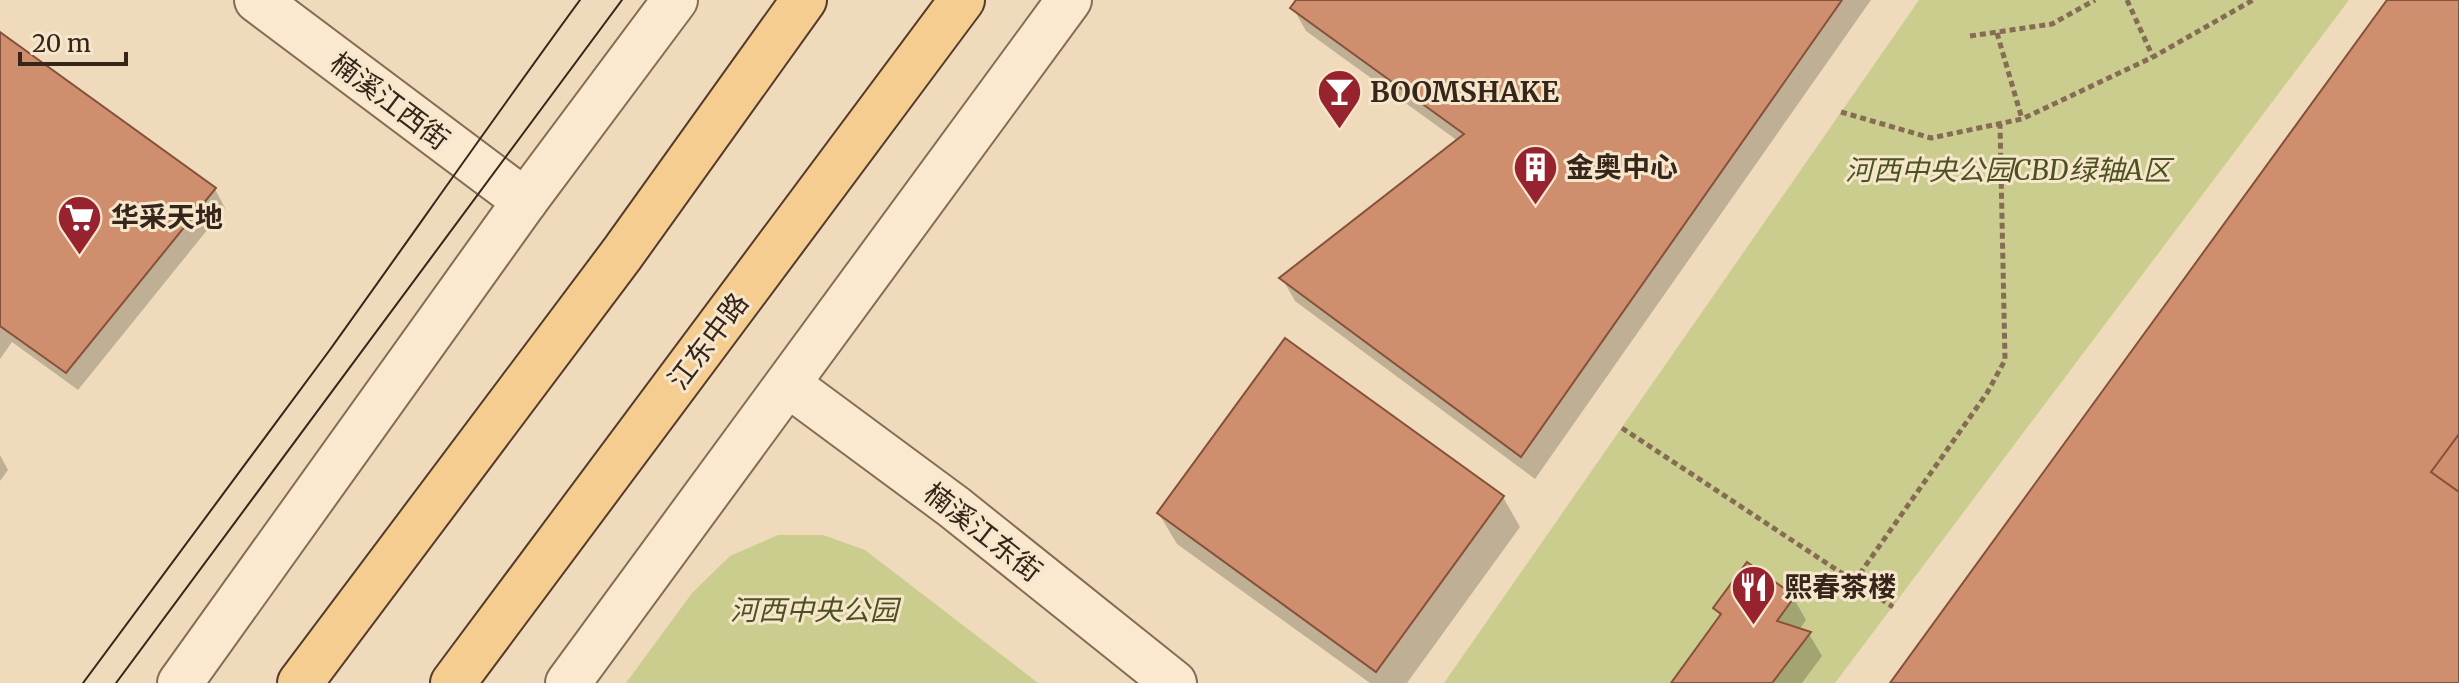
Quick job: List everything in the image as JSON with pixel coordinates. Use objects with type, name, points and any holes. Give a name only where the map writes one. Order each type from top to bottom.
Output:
[{"type":"main road","points":[[300,683],[622,254],[804,0]]},
{"type":"main road","name":"江东中路","points":[[453,683],[962,0]]},
{"type":"street","name":"楠溪江西街","points":[[257,0],[525,201]]},
{"type":"street","points":[[180,683],[525,201],[675,0]]},
{"type":"street","points":[[568,683],[1069,0]]},
{"type":"street","name":"楠溪江东街","points":[[789,385],[954,507],[1174,683]]},
{"type":"path","points":[[1970,36],[2052,24],[2095,0]]},
{"type":"path","points":[[2127,0],[2153,57]]},
{"type":"path","points":[[1841,112],[1931,138],[2022,119],[2153,57],[2253,0]]},
{"type":"path","points":[[1997,33],[2022,119]]},
{"type":"path","points":[[1854,582],[1987,393],[2005,360],[2000,124]]},
{"type":"path","points":[[1622,428],[1893,607]]},
{"type":"green space","name":"河西中央公园CBD绿轴A区","points":[[1919,0],[2349,0],[1835,683],[1444,683]]},
{"type":"green space","name":"河西中央公园","points":[[778,535],[823,535],[865,550],[1038,683],[626,683],[692,593],[730,556]]},
{"type":"building","name":"金奥中心","points":[[1296,0],[1842,0],[1521,457],[1279,278],[1464,134],[1290,8]]},
{"type":"building","points":[[2387,0],[2459,0],[2459,683],[1890,683]]},
{"type":"building","name":"华采天地","points":[[0,32],[216,188],[66,373],[0,326]]},
{"type":"building","points":[[1285,338],[1504,496],[1376,672],[1157,513]]},
{"type":"building","points":[[2459,434],[2459,492],[2431,472]]},
{"type":"building","name":"熙春茶楼","points":[[1747,562],[1795,596],[1777,621],[1811,632],[1772,683],[1671,683],[1721,614],[1713,608]]},
{"type":"tram line","points":[[83,683],[329,351],[580,0]]},
{"type":"tram line","points":[[116,683],[622,0]]},
{"type":"place","name":"BOOMSHAKE","points":[[1339,131]]},
{"type":"place","name":"金奥中心","points":[[1535,206]]},
{"type":"place","name":"华采天地","points":[[80,256]]},
{"type":"place","name":"熙春茶楼","points":[[1753,626]]}]
